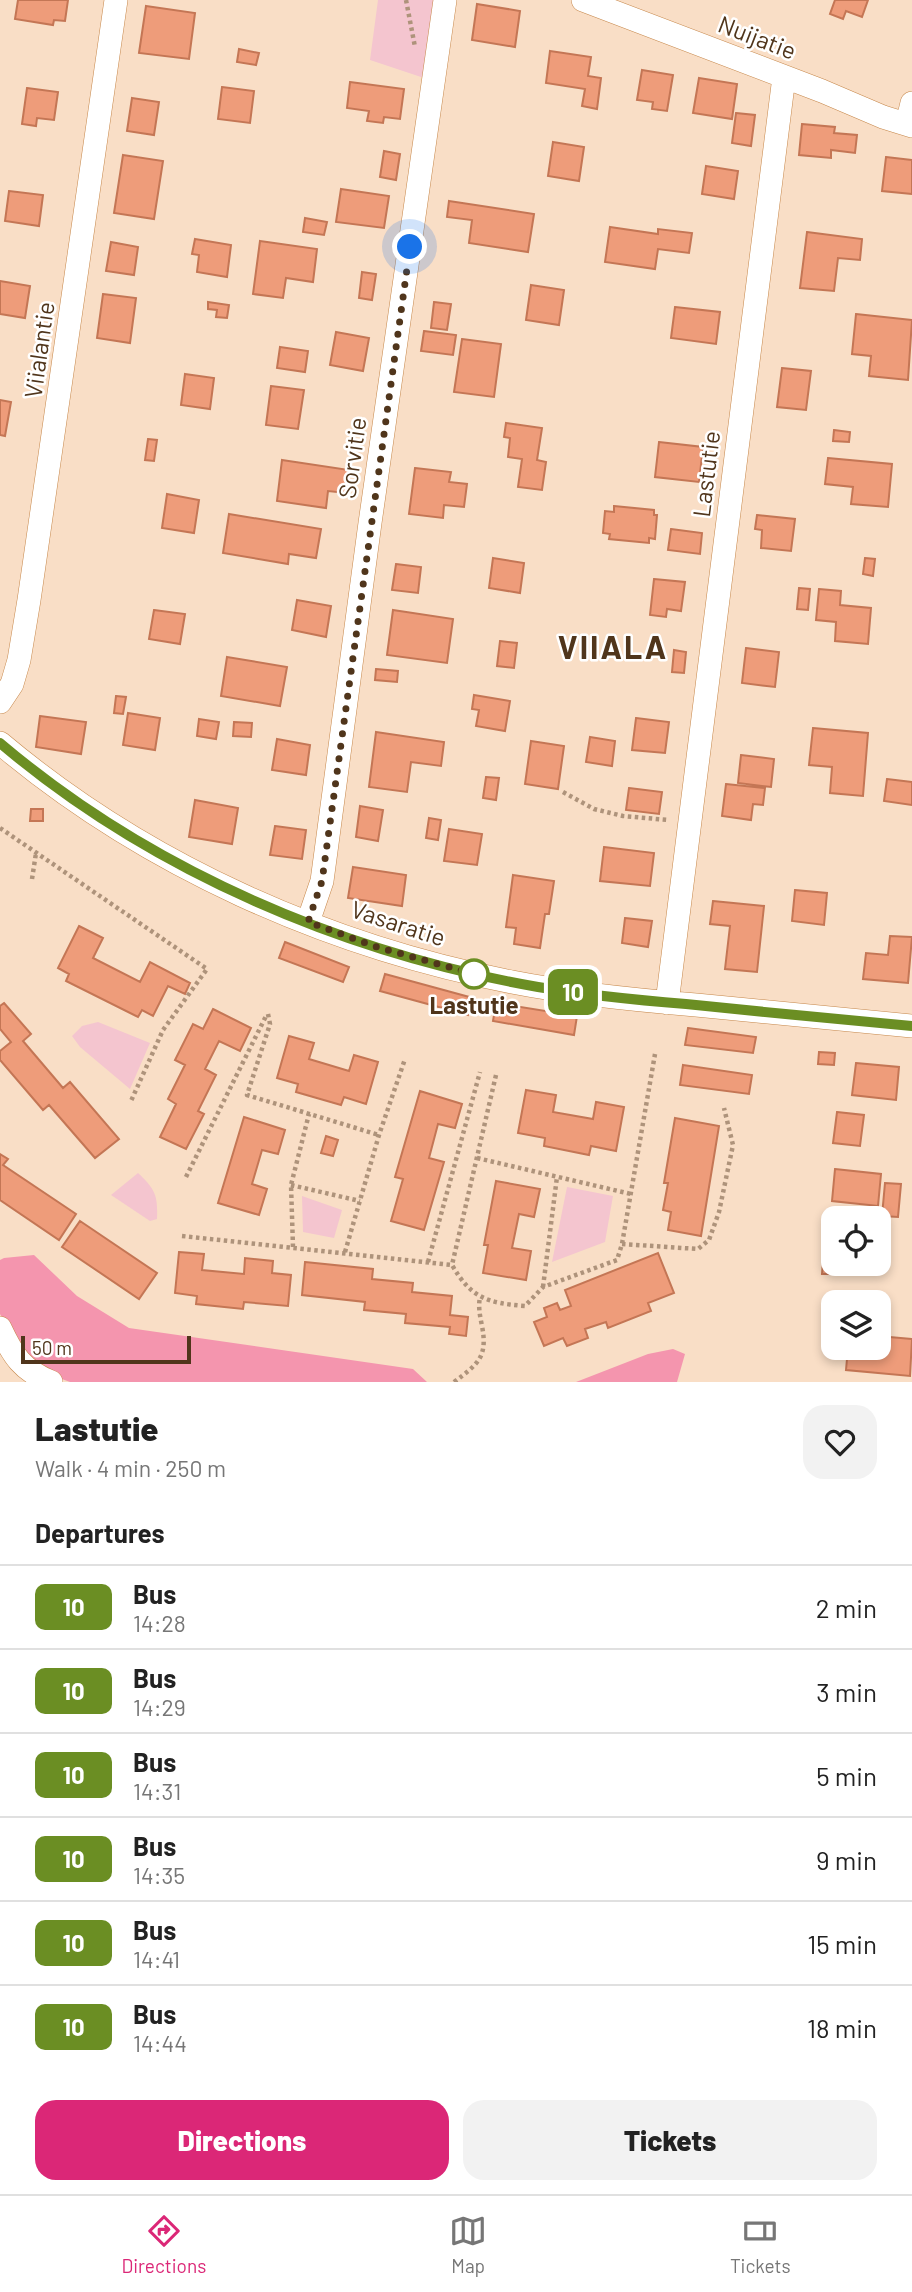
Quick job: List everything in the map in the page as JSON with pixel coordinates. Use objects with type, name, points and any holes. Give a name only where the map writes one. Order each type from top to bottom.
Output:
[{"type":"street","name":"Viialantie","points":[[0,702],[12,684],[27,612],[116,0]]},
{"type":"street","name":"Sorvitie","points":[[308,922],[322,881],[445,0]]},
{"type":"street","name":"Nuijatie","points":[[583,0],[883,117],[910,118]]},
{"type":"street","name":"Lastutie","points":[[667,1003],[784,77]]},
{"type":"street","name":"Vasaratie","points":[[3,753],[151,849],[226,887],[308,922],[377,947],[474,974],[563,991],[912,1026]]},
{"type":"street","points":[[0,1328],[24,1368],[51,1382]]},
{"type":"path","points":[[563,792],[594,809],[623,816],[690,823]]},
{"type":"path","points":[[0,828],[207,969],[163,1030],[131,1101]]},
{"type":"path","points":[[32,879],[36,853]]},
{"type":"path","points":[[186,1177],[268,1014],[270,1024],[247,1095],[379,1135]]},
{"type":"path","points":[[496,1075],[452,1265],[465,1287],[480,1297],[524,1306],[543,1287],[617,1260],[655,1054]]},
{"type":"path","points":[[345,1252],[379,1135],[405,1059]]},
{"type":"path","points":[[428,1262],[480,1072]]},
{"type":"path","points":[[622,1244],[698,1249],[709,1240],[719,1212],[733,1145],[724,1108]]},
{"type":"path","points":[[293,1247],[292,1185],[309,1114]]},
{"type":"path","points":[[477,1158],[631,1194]]},
{"type":"path","points":[[543,1287],[557,1177]]},
{"type":"path","points":[[292,1185],[360,1201]]},
{"type":"path","points":[[182,1236],[452,1265]]},
{"type":"path","points":[[454,1382],[476,1365],[484,1348],[480,1297]]},
{"type":"shaded area","points":[[378,0],[438,0],[427,79],[370,60]]},
{"type":"shaded area","points":[[98,1022],[150,1043],[130,1089],[80,1047],[72,1036],[82,1026]]},
{"type":"shaded area","points":[[138,1173],[154,1193],[157,1219],[150,1221],[111,1195]]},
{"type":"shaded area","points":[[567,1187],[613,1196],[605,1242],[552,1262]]},
{"type":"shaded area","points":[[302,1196],[342,1210],[334,1238],[303,1232]]},
{"type":"shaded area","points":[[34,1255],[77,1296],[129,1328],[413,1369],[427,1382],[70,1382],[43,1372],[13,1339],[0,1314],[0,1260]]},
{"type":"shaded area","points":[[673,1349],[685,1354],[677,1382],[576,1382],[648,1354]]},
{"type":"building","points":[[18,0],[68,0],[65,21],[54,20],[53,25],[15,19]]},
{"type":"building","points":[[835,0],[868,0],[862,17],[846,11],[843,19],[830,14]]},
{"type":"building","points":[[477,4],[520,11],[515,47],[472,40]]},
{"type":"building","points":[[146,6],[195,13],[189,59],[139,53]]},
{"type":"building","points":[[239,49],[259,53],[256,65],[237,62]]},
{"type":"building","points":[[550,51],[591,57],[588,76],[601,78],[597,109],[582,106],[585,89],[546,83]]},
{"type":"building","points":[[642,70],[673,75],[667,111],[652,109],[653,102],[637,100]]},
{"type":"building","points":[[699,78],[737,84],[732,119],[693,113]]},
{"type":"building","points":[[350,82],[404,89],[400,119],[384,117],[383,123],[367,121],[369,111],[347,108]]},
{"type":"building","points":[[222,87],[254,91],[250,123],[218,119]]},
{"type":"building","points":[[27,88],[58,92],[54,120],[37,118],[36,126],[22,124]]},
{"type":"building","points":[[132,98],[159,102],[154,135],[127,131]]},
{"type":"building","points":[[736,113],[755,115],[751,146],[732,143]]},
{"type":"building","points":[[802,124],[835,127],[834,133],[857,135],[855,153],[831,150],[831,158],[799,155]]},
{"type":"building","points":[[553,142],[584,147],[579,181],[548,176]]},
{"type":"building","points":[[384,151],[400,154],[396,180],[380,177]]},
{"type":"building","points":[[123,155],[163,161],[154,219],[114,213]]},
{"type":"building","points":[[886,157],[912,160],[912,194],[882,191]]},
{"type":"building","points":[[706,166],[738,171],[734,199],[702,194]]},
{"type":"building","points":[[341,189],[389,196],[384,228],[336,222]]},
{"type":"building","points":[[9,191],[43,195],[39,226],[5,221]]},
{"type":"building","points":[[449,201],[534,214],[528,252],[469,243],[472,220],[447,217]]},
{"type":"building","points":[[305,218],[327,222],[324,235],[303,232]]},
{"type":"building","points":[[610,227],[658,234],[658,229],[692,233],[689,253],[658,249],[655,269],[605,262]]},
{"type":"building","points":[[807,232],[862,239],[860,260],[838,258],[834,291],[800,288]]},
{"type":"building","points":[[195,239],[231,245],[227,277],[197,272],[199,255],[192,254]]},
{"type":"building","points":[[260,241],[317,249],[313,282],[286,278],[283,298],[253,294]]},
{"type":"building","points":[[111,242],[138,247],[134,275],[106,271]]},
{"type":"building","points":[[362,272],[376,274],[372,300],[359,298]]},
{"type":"building","points":[[0,281],[30,286],[25,318],[0,314]]},
{"type":"building","points":[[531,285],[564,290],[559,325],[526,320]]},
{"type":"building","points":[[103,294],[136,298],[130,343],[97,338]]},
{"type":"building","points":[[208,302],[229,305],[227,318],[216,317],[217,310],[208,309]]},
{"type":"building","points":[[434,302],[451,304],[447,330],[431,328]]},
{"type":"building","points":[[675,307],[720,312],[716,344],[671,338]]},
{"type":"building","points":[[856,314],[912,320],[908,380],[869,376],[871,356],[852,354]]},
{"type":"building","points":[[424,331],[456,335],[453,355],[421,351]]},
{"type":"building","points":[[336,332],[369,338],[363,371],[330,365]]},
{"type":"building","points":[[462,339],[501,344],[494,397],[454,392]]},
{"type":"building","points":[[280,347],[308,351],[305,372],[277,368]]},
{"type":"building","points":[[782,368],[811,371],[806,410],[777,407]]},
{"type":"building","points":[[185,374],[214,378],[210,409],[181,405]]},
{"type":"building","points":[[271,386],[304,390],[298,429],[266,425]]},
{"type":"building","points":[[0,400],[11,402],[5,436],[0,435]]},
{"type":"building","points":[[506,423],[542,428],[537,460],[546,462],[542,490],[518,487],[522,459],[508,457],[510,438],[504,437]]},
{"type":"building","points":[[834,430],[850,432],[849,442],[833,441]]},
{"type":"building","points":[[148,439],[157,440],[154,461],[145,460]]},
{"type":"building","points":[[659,442],[703,447],[699,482],[655,477]]},
{"type":"building","points":[[828,458],[892,464],[888,507],[851,504],[853,487],[825,484]]},
{"type":"building","points":[[282,460],[349,470],[346,493],[328,491],[326,508],[277,501]]},
{"type":"building","points":[[415,468],[451,472],[449,482],[467,484],[464,507],[444,505],[443,518],[409,514]]},
{"type":"building","points":[[167,494],[199,500],[194,533],[162,528]]},
{"type":"building","points":[[614,506],[654,510],[654,515],[657,515],[655,539],[649,538],[649,543],[609,539],[610,534],[603,533],[605,511],[614,512]]},
{"type":"building","points":[[229,514],[321,529],[316,558],[289,554],[288,564],[223,553]]},
{"type":"building","points":[[757,515],[795,519],[791,551],[761,548],[762,530],[755,529]]},
{"type":"building","points":[[671,529],[702,533],[700,554],[668,550]]},
{"type":"building","points":[[493,558],[524,563],[520,593],[489,588]]},
{"type":"building","points":[[865,558],[875,559],[873,576],[863,574]]},
{"type":"building","points":[[396,564],[421,567],[418,593],[392,590]]},
{"type":"building","points":[[654,579],[685,582],[681,611],[667,609],[666,617],[650,615]]},
{"type":"building","points":[[799,588],[810,589],[808,610],[797,609]]},
{"type":"building","points":[[819,589],[841,591],[840,605],[871,608],[868,644],[835,641],[836,622],[816,620]]},
{"type":"building","points":[[297,600],[331,606],[326,637],[292,630]]},
{"type":"building","points":[[154,610],[185,614],[180,644],[149,639]]},
{"type":"building","points":[[393,610],[453,619],[447,663],[387,655]]},
{"type":"building","points":[[500,641],[517,643],[514,668],[497,666]]},
{"type":"building","points":[[746,648],[779,652],[775,687],[742,683]]},
{"type":"building","points":[[674,650],[686,652],[684,673],[672,672]]},
{"type":"building","points":[[227,657],[287,667],[280,706],[221,696]]},
{"type":"building","points":[[376,669],[398,671],[397,682],[375,680]]},
{"type":"building","points":[[474,695],[510,701],[505,731],[476,726],[479,710],[472,709]]},
{"type":"building","points":[[116,696],[126,697],[123,714],[114,713]]},
{"type":"building","points":[[128,713],[160,718],[155,750],[123,745]]},
{"type":"building","points":[[40,716],[86,722],[81,754],[36,747]]},
{"type":"building","points":[[636,718],[669,722],[665,753],[632,750]]},
{"type":"building","points":[[199,719],[219,722],[216,739],[197,736]]},
{"type":"building","points":[[234,722],[252,723],[251,737],[233,736]]},
{"type":"building","points":[[813,728],[868,733],[863,796],[830,793],[832,767],[809,765]]},
{"type":"building","points":[[376,732],[444,742],[441,766],[411,762],[407,792],[369,787]]},
{"type":"building","points":[[590,737],[615,741],[612,766],[586,762]]},
{"type":"building","points":[[277,739],[310,745],[306,775],[272,770]]},
{"type":"building","points":[[531,741],[564,746],[558,789],[525,784]]},
{"type":"building","points":[[741,755],[774,759],[771,787],[738,783]]},
{"type":"building","points":[[486,777],[499,778],[496,800],[483,798]]},
{"type":"building","points":[[887,779],[912,782],[912,805],[884,801]]},
{"type":"building","points":[[726,784],[765,788],[763,805],[753,804],[751,820],[722,816]]},
{"type":"building","points":[[629,788],[662,792],[659,814],[626,810]]},
{"type":"building","points":[[195,800],[238,808],[232,844],[189,837]]},
{"type":"building","points":[[360,806],[383,810],[378,841],[356,837]]},
{"type":"building","points":[[31,809],[43,809],[43,821],[30,821]]},
{"type":"building","points":[[429,818],[441,820],[438,840],[426,838]]},
{"type":"building","points":[[275,826],[306,830],[302,859],[270,855]]},
{"type":"building","points":[[449,829],[482,834],[477,865],[444,861]]},
{"type":"building","points":[[604,847],[654,853],[650,886],[600,881]]},
{"type":"building","points":[[353,867],[406,875],[402,906],[348,898]]},
{"type":"building","points":[[513,875],[554,881],[540,948],[514,944],[516,928],[506,927]]},
{"type":"building","points":[[795,890],[827,893],[824,925],[792,921]]},
{"type":"building","points":[[713,901],[764,906],[757,972],[725,969],[730,926],[710,924]]},
{"type":"building","points":[[625,918],[652,921],[648,947],[622,943]]},
{"type":"building","points":[[79,926],[103,938],[93,958],[140,982],[150,962],[190,983],[185,994],[168,986],[153,1016],[142,1010],[138,1017],[66,981],[69,974],[58,968]]},
{"type":"building","points":[[890,936],[912,937],[908,983],[863,979],[866,953],[888,955]]},
{"type":"building","points":[[285,942],[349,967],[343,982],[279,958]]},
{"type":"building","points":[[385,974],[473,998],[468,1015],[380,991]]},
{"type":"building","points":[[4,1003],[31,1034],[23,1041],[63,1088],[70,1082],[119,1139],[95,1158],[49,1105],[43,1110],[0,1060],[0,1051],[11,1042],[0,1029],[0,1006]]},
{"type":"building","points":[[496,1003],[577,1016],[574,1035],[493,1021]]},
{"type":"building","points":[[213,1009],[251,1028],[240,1051],[219,1041],[205,1069],[216,1075],[198,1111],[204,1114],[186,1149],[160,1137],[176,1104],[168,1099],[185,1065],[175,1060],[193,1024],[203,1029]]},
{"type":"building","points":[[688,1028],[756,1037],[753,1053],[685,1045]]},
{"type":"building","points":[[289,1036],[314,1043],[309,1059],[349,1071],[354,1055],[378,1062],[366,1104],[344,1097],[341,1105],[296,1092],[298,1084],[277,1078]]},
{"type":"building","points":[[819,1052],[835,1053],[834,1065],[818,1064]]},
{"type":"building","points":[[856,1063],[899,1067],[896,1100],[852,1095]]},
{"type":"building","points":[[683,1065],[752,1075],[749,1094],[680,1085]]},
{"type":"building","points":[[526,1090],[556,1095],[553,1112],[593,1119],[596,1102],[624,1107],[616,1151],[591,1146],[589,1155],[544,1146],[545,1138],[518,1133]]},
{"type":"building","points":[[420,1091],[462,1104],[455,1128],[438,1124],[429,1158],[444,1162],[424,1230],[391,1221],[403,1179],[395,1177]]},
{"type":"building","points":[[837,1112],[864,1115],[860,1146],[833,1143]]},
{"type":"building","points":[[244,1117],[285,1130],[278,1154],[262,1150],[252,1184],[267,1189],[259,1215],[218,1203]]},
{"type":"building","points":[[675,1118],[719,1126],[701,1236],[668,1230],[671,1212],[663,1210],[668,1183],[664,1183]]},
{"type":"building","points":[[326,1136],[338,1140],[333,1156],[321,1153]]},
{"type":"building","points":[[0,1154],[8,1159],[3,1165],[76,1214],[59,1240],[0,1200]]},
{"type":"building","points":[[835,1169],[881,1174],[878,1206],[832,1201]]},
{"type":"building","points":[[496,1181],[540,1189],[534,1217],[519,1214],[512,1248],[531,1251],[526,1280],[483,1273],[488,1245],[484,1245]]},
{"type":"building","points":[[885,1183],[901,1184],[898,1217],[891,1217],[891,1206],[883,1206]]},
{"type":"building","points":[[80,1221],[157,1273],[139,1299],[62,1247]]},
{"type":"building","points":[[179,1252],[204,1254],[202,1270],[244,1274],[245,1258],[273,1261],[272,1273],[291,1275],[288,1306],[244,1302],[243,1309],[196,1304],[197,1296],[175,1293]]},
{"type":"building","points":[[658,1253],[674,1293],[648,1303],[651,1311],[608,1328],[606,1322],[585,1329],[588,1338],[567,1346],[563,1338],[544,1346],[534,1322],[547,1317],[544,1308],[557,1303],[560,1310],[571,1306],[565,1290]]},
{"type":"building","points":[[305,1262],[373,1269],[372,1279],[413,1283],[412,1292],[452,1296],[450,1315],[468,1317],[466,1336],[449,1334],[450,1327],[405,1323],[406,1314],[364,1310],[365,1302],[302,1295]]},
{"type":"building","points":[[891,1337],[912,1339],[910,1376],[846,1370],[847,1360],[891,1360]]},
{"type":"bus line","name":"10","points":[[0,743],[73,800],[151,849],[226,887],[308,922],[377,947],[474,974],[574,992],[912,1026]]},
{"type":"place","name":"Lastutie","points":[[474,974]]},
{"type":"district","name":"VIIALA","points":[[613,648]]},
{"type":"route","points":[[410,247],[322,881],[308,922],[377,947],[474,974]]}]
